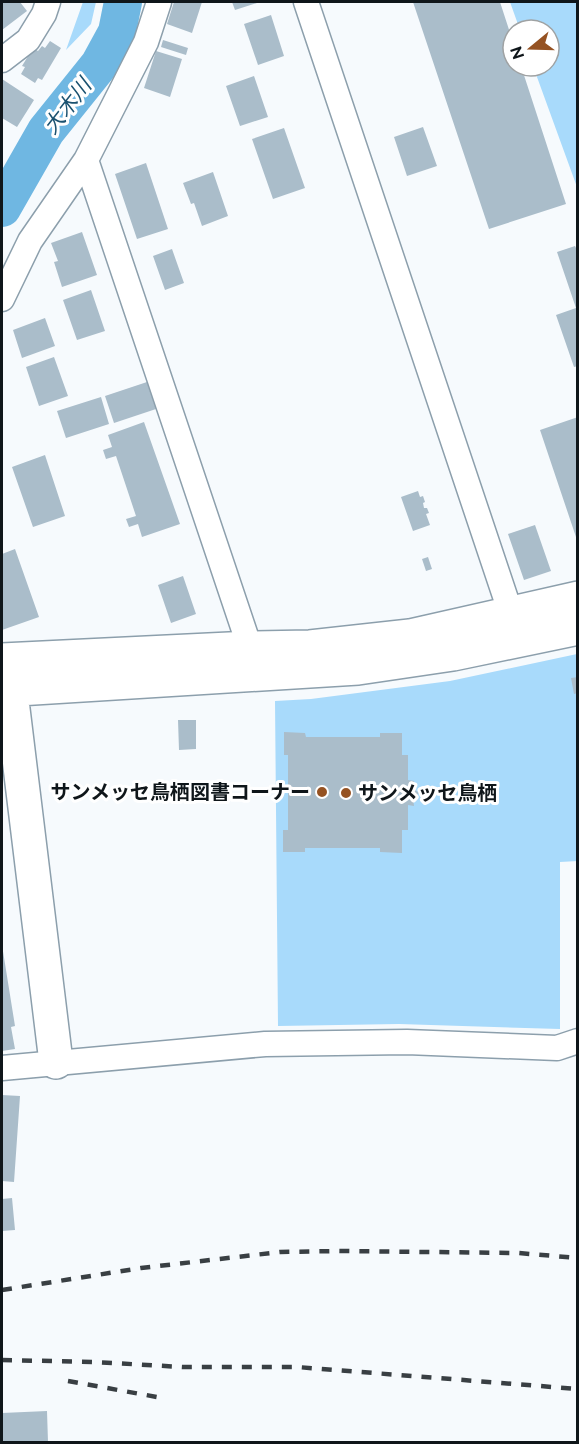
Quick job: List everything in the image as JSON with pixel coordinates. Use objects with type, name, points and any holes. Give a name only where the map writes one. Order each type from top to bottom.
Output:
[{"type":"street","points":[[2,60],[28,40],[44,14],[48,2]]},
{"type":"street","points":[[2,299],[30,241],[86,160],[146,42],[159,2]]},
{"type":"street","points":[[306,2],[511,614]]},
{"type":"street","points":[[86,160],[250,648]]},
{"type":"street","points":[[5,675],[250,648],[310,647],[410,636],[578,598]]},
{"type":"street","points":[[5,675],[358,668],[453,654],[578,628]]},
{"type":"street","points":[[5,675],[56,1062]]},
{"type":"street","points":[[2,1068],[265,1044],[407,1042],[558,1048],[578,1041]]},
{"type":"shaded area","points":[[83,2],[96,2],[91,24],[66,50]]},
{"type":"shaded area","points":[[510,2],[577,2],[577,187],[537,78],[561,78],[561,18],[516,18]]},
{"type":"shaded area","points":[[577,654],[578,861],[560,862],[560,1029],[399,1024],[278,1026],[275,701],[311,699],[450,681]]},
{"type":"building","points":[[2,2],[20,2],[27,11],[2,30]]},
{"type":"building","points":[[174,2],[202,2],[192,33],[167,24]]},
{"type":"building","points":[[232,2],[260,2],[235,10]]},
{"type":"building","points":[[413,2],[500,2],[505,18],[501,18],[501,78],[525,78],[566,204],[489,229]]},
{"type":"building","points":[[271,15],[284,56],[258,65],[244,24]]},
{"type":"building","points":[[163,40],[188,48],[186,55],[161,47]]},
{"type":"building","points":[[50,41],[61,48],[42,80],[38,78],[35,83],[21,74],[25,67],[22,66],[33,48],[38,51],[42,46],[45,48]]},
{"type":"building","points":[[156,51],[182,59],[170,97],[144,88]]},
{"type":"building","points":[[254,76],[268,117],[240,126],[226,86]]},
{"type":"building","points":[[2,79],[34,100],[17,127],[2,118]]},
{"type":"building","points":[[423,127],[437,166],[407,176],[394,137]]},
{"type":"building","points":[[284,128],[305,188],[273,199],[252,139]]},
{"type":"building","points":[[146,163],[168,229],[137,239],[115,174]]},
{"type":"building","points":[[213,172],[228,216],[202,226],[194,203],[191,204],[183,183]]},
{"type":"building","points":[[82,232],[97,275],[62,287],[54,262],[58,261],[51,243]]},
{"type":"building","points":[[575,246],[578,252],[578,366],[574,367],[556,315],[576,308],[557,252]]},
{"type":"building","points":[[172,249],[184,283],[165,290],[153,256]]},
{"type":"building","points":[[91,290],[105,331],[77,340],[63,300]]},
{"type":"building","points":[[45,318],[55,346],[22,358],[13,330]]},
{"type":"building","points":[[54,357],[68,396],[39,406],[26,367]]},
{"type":"building","points":[[147,382],[156,409],[114,423],[105,396]]},
{"type":"building","points":[[101,397],[109,424],[66,438],[57,411]]},
{"type":"building","points":[[578,417],[578,540],[577,540],[540,430]]},
{"type":"building","points":[[144,422],[180,524],[142,537],[138,524],[129,527],[126,519],[136,516],[116,456],[106,459],[103,450],[112,447],[108,435]]},
{"type":"building","points":[[45,455],[65,516],[33,527],[12,467]]},
{"type":"building","points":[[418,491],[420,497],[423,496],[424,508],[427,508],[429,513],[426,514],[430,525],[413,531],[401,497]]},
{"type":"building","points":[[535,525],[551,571],[524,580],[508,534]]},
{"type":"building","points":[[15,549],[39,617],[2,630],[2,554]]},
{"type":"building","points":[[428,557],[432,569],[426,571],[422,559]]},
{"type":"building","points":[[183,576],[196,614],[171,623],[158,585]]},
{"type":"building","points":[[578,677],[578,693],[574,694],[571,678]]},
{"type":"building","points":[[178,720],[196,720],[196,749],[179,750]]},
{"type":"building","name":"サンメッセ鳥栖","points":[[284,732],[305,733],[306,737],[380,737],[380,733],[402,733],[402,755],[408,755],[408,780],[414,781],[413,788],[419,793],[413,798],[414,806],[408,805],[408,830],[402,830],[402,853],[380,852],[380,848],[305,848],[305,852],[283,852],[283,830],[288,830],[288,755],[284,755]]},
{"type":"building","points":[[2,945],[15,1026],[11,1027],[15,1049],[2,1051]]},
{"type":"building","points":[[2,1095],[20,1096],[14,1182],[2,1181]]},
{"type":"building","points":[[12,1198],[15,1230],[2,1231],[2,1199]]},
{"type":"building","points":[[47,1411],[48,1442],[3,1442],[2,1413]]},
{"type":"waterway","name":"大木川","points":[[2,208],[46,131],[99,65],[117,32],[123,2]]},
{"type":"railway","points":[[2,1290],[141,1268],[280,1252],[518,1253],[578,1258]]},
{"type":"railway","points":[[2,1360],[182,1367],[297,1367],[578,1389]]},
{"type":"railway","points":[[68,1381],[157,1397]]},
{"type":"place","name":"サンメッセ鳥栖図書コーナー","points":[[322,792]]},
{"type":"place","name":"サンメッセ鳥栖","points":[[346,793]]}]
